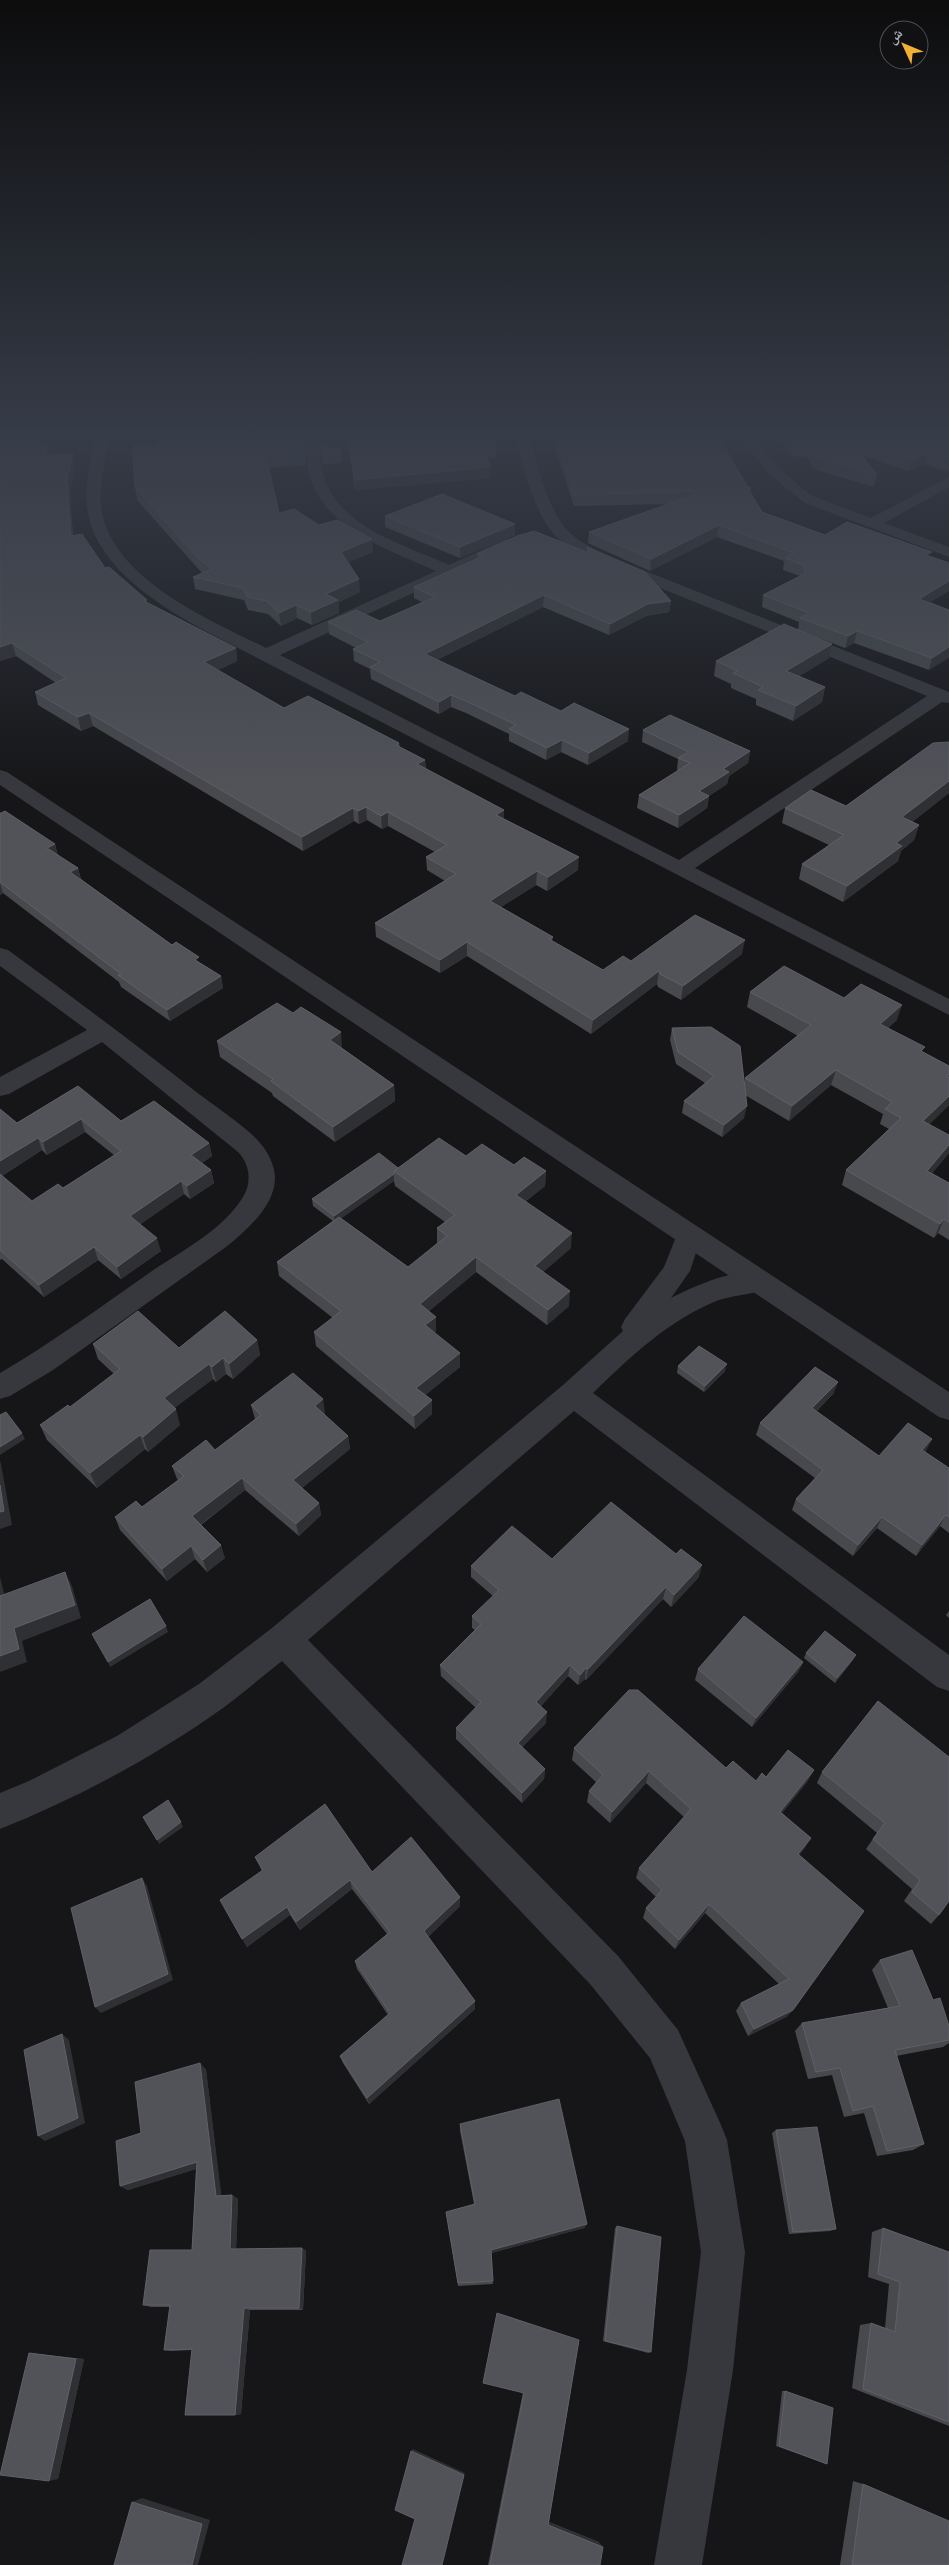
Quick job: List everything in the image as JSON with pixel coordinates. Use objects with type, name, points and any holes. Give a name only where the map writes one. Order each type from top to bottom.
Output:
[{"type":"street","points":[[114,553],[139,580],[167,601],[266,655],[949,1008]]},
{"type":"street","points":[[411,553],[447,570]]},
{"type":"street","points":[[266,655],[447,570],[488,553]]},
{"type":"street","points":[[593,553],[617,565],[945,697]]},
{"type":"street","points":[[680,869],[945,697]]},
{"type":"street","points":[[0,776],[949,1408]]},
{"type":"street","points":[[0,955],[104,1031],[254,1152],[262,1173],[259,1196],[243,1218],[217,1240],[43,1362],[0,1387]]},
{"type":"street","points":[[0,1088],[104,1031]]},
{"type":"street","points":[[606,1363],[665,1289],[679,1265],[689,1234]]},
{"type":"street","points":[[0,1811],[40,1795],[129,1748],[211,1696],[284,1639],[573,1394],[606,1363],[667,1315],[708,1293],[758,1281]]},
{"type":"street","points":[[573,1394],[949,1675]]},
{"type":"street","points":[[284,1639],[604,1970],[664,2044],[706,2140],[722,2252],[710,2370],[678,2565]]},
{"type":"building","points":[[0,553],[95,553],[105,568],[109,567],[147,600],[144,601],[236,648],[204,662],[284,708],[308,696],[399,743],[396,745],[425,760],[417,764],[504,810],[496,815],[579,857],[548,877],[537,871],[490,901],[553,937],[549,939],[603,970],[623,956],[631,961],[695,915],[745,940],[683,986],[660,974],[659,971],[593,1020],[467,942],[440,960],[375,923],[456,874],[426,857],[447,845],[388,812],[381,816],[366,807],[358,811],[353,808],[302,837],[89,713],[78,717],[35,692],[66,678],[12,643],[0,647]]},
{"type":"building","points":[[193,553],[341,553],[359,579],[326,594],[338,600],[311,612],[296,605],[279,613],[267,601],[247,597],[243,588],[193,577],[212,569]]},
{"type":"building","points":[[600,553],[645,572],[671,601],[648,604],[610,624],[544,595],[425,654],[515,696],[521,692],[561,711],[574,703],[629,729],[589,753],[562,740],[547,748],[509,729],[516,725],[466,701],[451,695],[439,702],[370,667],[380,662],[353,649],[368,642],[328,622],[356,610],[380,621],[435,597],[414,587],[483,556],[477,554]]},
{"type":"building","points":[[637,553],[664,553],[651,559]]},
{"type":"building","points":[[794,553],[931,553],[926,555],[949,563],[949,581],[919,599],[949,610],[949,647],[932,658],[857,631],[848,636],[800,618],[809,613],[763,595],[806,573],[803,565],[785,558]]},
{"type":"building","points":[[784,624],[832,644],[786,671],[825,687],[796,706],[758,690],[763,687],[733,673],[738,671],[716,661]]},
{"type":"building","points":[[670,715],[750,751],[723,769],[729,772],[699,791],[709,796],[679,815],[639,795],[690,763],[678,758],[689,752],[643,730]]},
{"type":"building","points":[[949,742],[949,781],[902,817],[919,825],[896,843],[902,846],[847,886],[802,864],[844,835],[785,808],[811,790],[846,806],[933,743]]},
{"type":"building","points":[[5,811],[55,844],[47,848],[78,868],[70,872],[172,945],[176,942],[199,957],[195,960],[221,976],[167,1010],[118,975],[121,974],[0,882],[0,813]]},
{"type":"building","points":[[784,966],[844,998],[861,984],[902,1005],[880,1024],[925,1047],[921,1051],[949,1066],[949,1074],[946,1076],[949,1078],[949,1096],[923,1121],[949,1135],[949,1145],[927,1171],[949,1183],[949,1222],[944,1219],[940,1224],[846,1170],[901,1118],[885,1109],[892,1102],[836,1070],[792,1106],[745,1078],[811,1025],[750,992]]},
{"type":"building","points":[[277,1003],[293,1013],[301,1007],[341,1032],[330,1040],[394,1085],[333,1127],[271,1081],[273,1079],[217,1041]]},
{"type":"building","points":[[711,1027],[740,1046],[747,1106],[724,1125],[684,1101],[714,1076],[678,1052],[672,1028]]},
{"type":"building","points":[[78,1086],[121,1121],[154,1101],[209,1143],[191,1155],[211,1170],[187,1186],[181,1181],[130,1216],[157,1238],[117,1267],[94,1247],[39,1285],[0,1250],[0,1174],[32,1201],[58,1184],[63,1188],[121,1151],[81,1119],[43,1142],[38,1138],[0,1161],[0,1109],[17,1123]]},
{"type":"building","points":[[439,1138],[466,1156],[482,1144],[514,1165],[524,1157],[546,1171],[516,1195],[572,1233],[535,1266],[570,1291],[548,1310],[476,1257],[420,1304],[436,1317],[425,1325],[460,1353],[416,1388],[432,1400],[414,1416],[314,1332],[341,1311],[277,1262],[339,1217],[408,1267],[447,1236],[437,1228],[455,1215],[394,1171]]},
{"type":"building","points":[[379,1153],[398,1168],[394,1171],[394,1174],[334,1216],[312,1199]]},
{"type":"building","points":[[138,1311],[179,1348],[225,1311],[257,1340],[229,1364],[223,1358],[212,1367],[209,1364],[164,1398],[176,1409],[143,1437],[140,1435],[90,1473],[40,1425],[68,1405],[70,1407],[120,1369],[93,1344]]},
{"type":"building","points":[[699,1346],[727,1364],[705,1386],[678,1366]]},
{"type":"building","points":[[815,1367],[838,1382],[812,1408],[879,1456],[908,1423],[932,1439],[922,1450],[949,1468],[949,1517],[946,1515],[922,1545],[882,1517],[858,1545],[796,1499],[823,1470],[760,1423]]},
{"type":"building","points":[[293,1373],[323,1399],[315,1406],[348,1436],[293,1480],[319,1503],[296,1524],[242,1478],[192,1516],[221,1545],[203,1560],[191,1546],[162,1569],[115,1517],[136,1501],[142,1507],[184,1476],[172,1466],[206,1440],[215,1450],[261,1415],[251,1405]]},
{"type":"building","points":[[6,1412],[22,1433],[0,1447],[0,1415]]},
{"type":"building","points":[[0,1485],[4,1511],[0,1512]]},
{"type":"building","points":[[611,1502],[676,1554],[681,1549],[702,1565],[674,1595],[666,1587],[588,1669],[586,1668],[580,1675],[570,1665],[536,1702],[547,1712],[518,1743],[545,1769],[522,1793],[456,1728],[481,1702],[440,1665],[481,1624],[472,1616],[499,1590],[471,1566],[512,1526],[552,1559]]},
{"type":"building","points":[[65,1572],[75,1605],[14,1628],[19,1649],[0,1656],[0,1596]]},
{"type":"building","points":[[150,1599],[166,1626],[108,1662],[92,1634]]},
{"type":"building","points":[[744,1616],[803,1662],[756,1718],[698,1669]]},
{"type":"building","points":[[825,1631],[856,1655],[837,1678],[806,1653]]},
{"type":"building","points":[[629,1690],[638,1690],[726,1768],[733,1761],[756,1781],[762,1773],[766,1777],[788,1750],[814,1770],[780,1812],[811,1838],[798,1854],[864,1911],[793,2010],[754,2029],[741,2003],[789,1979],[709,1904],[679,1940],[646,1908],[662,1890],[639,1868],[691,1809],[649,1771],[612,1812],[589,1791],[603,1775],[574,1748]]},
{"type":"building","points":[[878,1701],[949,1757],[949,1901],[939,1915],[912,1892],[920,1880],[873,1839],[885,1823],[822,1772]]},
{"type":"building","points":[[168,1800],[181,1822],[157,1840],[143,1817]]},
{"type":"building","points":[[325,1804],[372,1872],[411,1837],[460,1897],[424,1931],[475,2001],[367,2098],[340,2056],[390,2013],[355,1961],[390,1932],[350,1880],[296,1922],[287,1907],[242,1939],[220,1900],[263,1870],[255,1857]]},
{"type":"building","points":[[142,1878],[168,1974],[95,2007],[71,1908]]},
{"type":"building","points":[[912,1950],[933,2000],[940,1998],[949,2026],[949,2040],[895,2050],[924,2144],[887,2151],[873,2106],[853,2111],[840,2068],[816,2072],[802,2023],[900,2006],[880,1960]]},
{"type":"building","points":[[62,2034],[78,2118],[38,2136],[24,2050]]},
{"type":"building","points":[[200,2063],[216,2196],[232,2195],[230,2249],[302,2248],[299,2308],[244,2308],[235,2415],[185,2415],[192,2349],[164,2350],[170,2305],[143,2305],[150,2250],[192,2250],[197,2162],[120,2186],[116,2141],[141,2133],[135,2082]]},
{"type":"building","points":[[559,2099],[587,2224],[491,2250],[493,2281],[458,2283],[446,2212],[475,2204],[460,2124]]},
{"type":"building","points":[[817,2127],[836,2229],[793,2232],[776,2130]]},
{"type":"building","points":[[617,2226],[661,2237],[651,2352],[605,2341]]},
{"type":"building","points":[[883,2228],[949,2252],[949,2422],[863,2389],[871,2323],[895,2332],[900,2282],[878,2274]]},
{"type":"building","points":[[497,2313],[579,2340],[548,2525],[603,2547],[600,2565],[490,2565],[524,2393],[483,2383]]},
{"type":"building","points":[[29,2353],[76,2359],[49,2481],[0,2475]]},
{"type":"building","points":[[785,2391],[833,2408],[827,2464],[779,2446]]},
{"type":"building","points":[[411,2451],[464,2475],[442,2565],[402,2565],[415,2519],[395,2510]]},
{"type":"building","points":[[863,2484],[949,2521],[949,2565],[852,2565]]},
{"type":"building","points":[[132,2502],[202,2524],[192,2565],[114,2565]]}]
